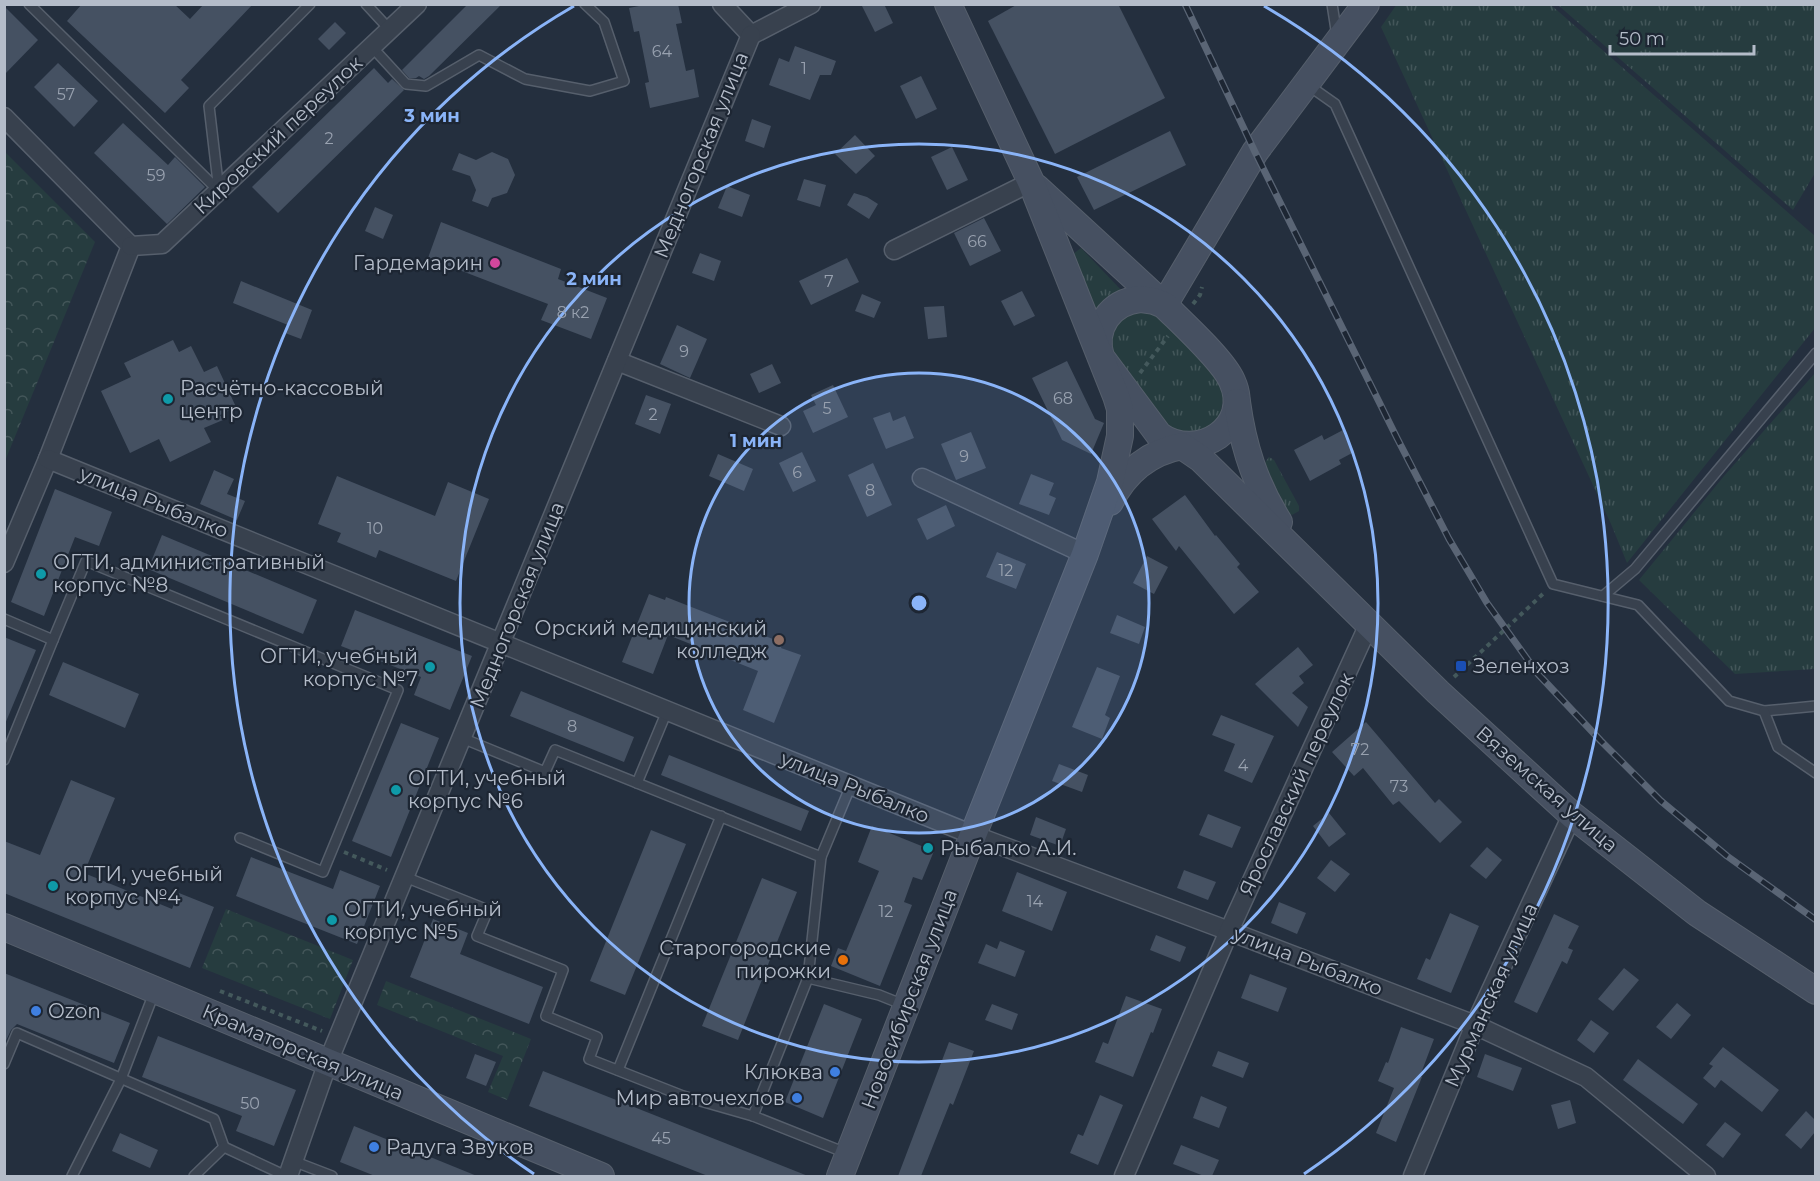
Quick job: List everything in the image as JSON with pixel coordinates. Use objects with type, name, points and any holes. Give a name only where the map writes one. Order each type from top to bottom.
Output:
[{"type":"main road","points":[[948,4],[1030,182],[1116,396],[1121,425],[1112,472],[1085,554]]},
{"type":"main road","points":[[1164,305],[1255,152],[1366,4]]},
{"type":"main road","points":[[1030,182],[1164,305],[1225,368],[1233,382],[1241,432],[1257,483],[1302,557]]},
{"type":"main road","points":[[1164,305],[1140,299],[1126,301],[1112,310],[1102,324],[1099,334],[1101,357],[1154,430],[1166,440],[1182,446],[1201,459],[1302,557]]},
{"type":"main road","points":[[1085,554],[1113,495],[1127,477],[1143,462],[1159,452],[1203,444],[1220,435],[1233,416],[1236,397]]},
{"type":"main road","name":"Новосибирская улица","points":[[845,1165],[1085,554]]},
{"type":"main road","name":"Вяземская улица","points":[[1302,557],[1438,692],[1572,815],[1697,913],[1815,991]]},
{"type":"main road","name":"Краматорская улица","points":[[4,927],[328,1062],[561,1164],[601,1176]]},
{"type":"street","name":"Кировский переулок","points":[[131,246],[162,244],[417,4]]},
{"type":"street","points":[[722,4],[751,35],[811,4]]},
{"type":"street","name":"Медногорская улица","points":[[289,1171],[328,1062],[751,35]]},
{"type":"street","points":[[4,117],[131,246],[48,459],[4,563]]},
{"type":"street","points":[[894,250],[1030,182]]},
{"type":"street","points":[[616,362],[781,426]]},
{"type":"street","name":"улица Рыбалко","points":[[48,459],[973,835],[1475,1025],[1586,1077],[1706,1176]]},
{"type":"street","points":[[922,478],[1085,554]]},
{"type":"street","name":"Ярославский переулок","points":[[1124,1176],[1229,931],[1369,624]]},
{"type":"street","name":"Мурманская улица","points":[[1413,1176],[1475,1025],[1572,815]]},
{"type":"lane","points":[[29,4],[219,191]]},
{"type":"lane","points":[[219,191],[209,106],[310,4]]},
{"type":"lane","points":[[366,4],[390,30]]},
{"type":"lane","points":[[372,47],[406,84],[426,86],[479,55],[525,79],[590,91],[624,81],[604,22],[585,4]]},
{"type":"lane","points":[[1332,4],[1338,44]]},
{"type":"lane","points":[[1308,84],[1335,104],[1553,584],[1638,605],[1729,701],[1764,711],[1815,706]]},
{"type":"lane","points":[[1603,596],[1635,569],[1815,353]]},
{"type":"lane","points":[[4,760],[86,561],[398,690],[323,872],[240,838]]},
{"type":"lane","points":[[4,619],[53,640]]},
{"type":"lane","points":[[637,783],[667,711]]},
{"type":"lane","points":[[1764,711],[1778,747],[1815,773]]},
{"type":"lane","points":[[462,738],[545,772],[555,750],[821,857]]},
{"type":"lane","points":[[753,1116],[808,978],[821,857],[851,785]]},
{"type":"lane","points":[[618,1071],[721,816]]},
{"type":"lane","points":[[405,877],[488,910],[477,936],[563,970],[546,1016],[597,1037],[589,1059],[683,1096],[753,1116],[845,1165]]},
{"type":"lane","points":[[808,978],[879,995],[906,1006]]},
{"type":"lane","points":[[72,1176],[121,1079],[155,990]]},
{"type":"lane","points":[[4,1064],[17,1033],[214,1119],[224,1147]]},
{"type":"lane","points":[[224,1147],[289,1171],[332,1176]]},
{"type":"lane","points":[[194,1176],[224,1147]]},
{"type":"path","points":[[1438,692],[1553,584]]},
{"type":"path","points":[[333,848],[405,877]]},
{"type":"green space","points":[[1397,4],[1551,5],[1815,236],[1815,328],[1627,563],[1381,27]]},
{"type":"green space","points":[[1558,5],[1815,5],[1815,173],[1793,210]]},
{"type":"green space","points":[[5,152],[95,242],[5,461]]},
{"type":"green space","points":[[1081,248],[1123,292],[1097,313],[1073,254]]},
{"type":"green space","points":[[1129,311],[1156,313],[1215,374],[1222,385],[1224,396],[1220,414],[1212,425],[1203,430],[1183,433],[1165,425],[1111,351],[1110,333]]},
{"type":"green space","points":[[1815,373],[1815,669],[1735,674],[1639,580],[1724,476]]},
{"type":"green space","points":[[1269,457],[1274,460],[1299,506],[1299,511],[1292,515],[1279,500],[1263,465]]},
{"type":"green space","points":[[226,909],[353,960],[330,1019],[202,968]]},
{"type":"green space","points":[[386,981],[531,1039],[507,1100],[488,1092],[503,1056],[377,1005]]},
{"type":"building","points":[[82,4],[174,4],[190,19],[204,4],[253,4],[181,80],[189,88],[165,113],[67,21]]},
{"type":"building","points":[[468,4],[502,4],[429,76],[424,79],[419,76],[409,78],[402,70]]},
{"type":"building","points":[[649,4],[678,4],[682,23],[676,24],[686,71],[694,69],[699,97],[650,108],[645,83],[649,82],[639,31],[634,32],[629,8]]},
{"type":"building","points":[[861,4],[884,4],[893,23],[875,32]]},
{"type":"building","points":[[1018,4],[1118,4],[1165,98],[1055,154],[988,21]]},
{"type":"building","points":[[4,6],[38,40],[4,75]]},
{"type":"building","points":[[335,22],[346,33],[329,50],[318,39]]},
{"type":"building","points":[[795,46],[836,61],[831,75],[820,75],[810,100],[769,85],[779,58],[789,62]]},
{"type":"building","points":[[58,63],[98,101],[74,127],[34,87]]},
{"type":"building","points":[[374,68],[388,83],[392,79],[404,90],[278,213],[252,187]]},
{"type":"building","points":[[921,76],[937,109],[916,119],[900,86]]},
{"type":"building","points":[[752,119],[771,126],[764,148],[745,141]]},
{"type":"building","points":[[123,123],[168,165],[175,157],[205,187],[167,224],[94,153]]},
{"type":"building","points":[[1170,131],[1186,165],[1094,210],[1077,177]]},
{"type":"building","points":[[855,135],[875,156],[856,174],[835,154]]},
{"type":"building","points":[[952,147],[968,180],[947,190],[931,157]]},
{"type":"building","points":[[492,152],[508,159],[515,175],[507,193],[492,198],[488,207],[472,201],[476,190],[470,176],[452,170],[459,153],[476,160]]},
{"type":"building","points":[[804,179],[826,185],[820,207],[797,200]]},
{"type":"building","points":[[727,186],[750,195],[742,217],[718,208]]},
{"type":"building","points":[[854,193],[878,204],[869,219],[847,205]]},
{"type":"building","points":[[375,207],[393,215],[383,239],[365,231]]},
{"type":"building","points":[[984,218],[1001,251],[970,266],[954,233]]},
{"type":"building","name":"Гардемарин","points":[[441,222],[561,269],[558,279],[607,298],[591,339],[541,320],[548,304],[428,258]]},
{"type":"building","points":[[700,253],[721,261],[714,281],[692,273]]},
{"type":"building","points":[[847,258],[859,282],[811,305],[799,281]]},
{"type":"building","points":[[241,281],[312,310],[301,339],[285,333],[288,325],[233,303]]},
{"type":"building","points":[[1022,291],[1035,316],[1014,326],[1001,301]]},
{"type":"building","points":[[862,294],[881,302],[874,318],[855,311]]},
{"type":"building","points":[[944,306],[947,337],[928,339],[924,307]]},
{"type":"building","points":[[677,325],[707,339],[690,378],[660,364]]},
{"type":"building","name":"Расчётно-кассовый центр","points":[[173,340],[179,352],[191,346],[204,372],[217,366],[236,407],[220,415],[223,420],[204,428],[211,442],[170,462],[159,439],[130,453],[101,391],[131,377],[124,363]]},
{"type":"building","points":[[1067,361],[1095,419],[1104,423],[1091,454],[1062,440],[1032,378]]},
{"type":"building","points":[[772,364],[781,383],[759,393],[750,374]]},
{"type":"building","points":[[833,385],[848,417],[813,433],[803,411],[816,405],[811,395]]},
{"type":"building","points":[[646,395],[671,404],[660,434],[635,424]]},
{"type":"building","points":[[890,412],[893,421],[905,416],[914,438],[886,449],[873,418]]},
{"type":"building","points":[[1343,430],[1354,452],[1339,460],[1341,464],[1310,481],[1294,450],[1322,435],[1324,440]]},
{"type":"building","points":[[971,432],[986,468],[956,480],[941,444]]},
{"type":"building","points":[[802,452],[816,481],[793,492],[779,463]]},
{"type":"building","points":[[718,454],[753,469],[744,491],[709,476]]},
{"type":"building","points":[[873,463],[892,505],[867,517],[848,475]]},
{"type":"building","points":[[214,470],[234,479],[227,494],[245,501],[237,520],[200,504]]},
{"type":"building","points":[[1031,474],[1054,483],[1049,495],[1056,498],[1049,515],[1019,504]]},
{"type":"building","points":[[337,476],[435,516],[448,482],[489,499],[456,581],[379,550],[376,558],[337,542],[341,533],[318,524]]},
{"type":"building","name":"ОГТИ, административный корпус №8","points":[[55,489],[112,512],[99,546],[75,537],[44,616],[11,602]]},
{"type":"building","points":[[1185,495],[1215,536],[1240,564],[1237,567],[1259,592],[1234,614],[1179,546],[1176,551],[1152,519]]},
{"type":"building","points":[[946,505],[955,526],[927,540],[917,519]]},
{"type":"building","points":[[162,535],[317,600],[303,634],[148,569]]},
{"type":"building","points":[[997,552],[1026,564],[1016,589],[986,577]]},
{"type":"building","points":[[1147,556],[1168,567],[1154,594],[1133,583]]},
{"type":"building","points":[[649,594],[665,600],[666,597],[783,643],[781,648],[801,655],[774,723],[743,710],[758,671],[668,635],[653,674],[622,662]]},
{"type":"building","name":"ОГТИ, учебный корпус №7","points":[[355,610],[472,656],[450,710],[414,695],[421,677],[341,646]]},
{"type":"building","points":[[1117,615],[1145,627],[1139,644],[1110,633]]},
{"type":"building","points":[[4,637],[36,650],[5,724],[4,724]]},
{"type":"building","points":[[1298,647],[1313,665],[1299,676],[1304,683],[1292,693],[1308,707],[1298,727],[1255,684]]},
{"type":"building","points":[[63,662],[139,694],[125,728],[49,695]]},
{"type":"building","points":[[1097,667],[1120,676],[1105,715],[1110,718],[1102,739],[1072,727]]},
{"type":"building","points":[[521,691],[634,737],[624,762],[510,716]]},
{"type":"building","points":[[1221,715],[1274,736],[1252,783],[1224,771],[1235,744],[1212,735]]},
{"type":"building","points":[[1366,722],[1435,803],[1439,799],[1462,822],[1440,843],[1399,801],[1393,805],[1363,768],[1354,776],[1332,752]]},
{"type":"building","name":"ОГТИ, учебный корпус №6","points":[[401,723],[439,738],[391,857],[352,841]]},
{"type":"building","points":[[669,755],[809,811],[801,831],[661,775]]},
{"type":"building","points":[[1059,764],[1088,775],[1082,792],[1052,781]]},
{"type":"building","points":[[71,780],[115,798],[84,873],[172,909],[179,893],[214,907],[190,968],[4,893],[4,841],[40,855]]},
{"type":"building","points":[[1329,813],[1346,834],[1329,847],[1313,826]]},
{"type":"building","points":[[1208,814],[1241,827],[1232,848],[1199,835]]},
{"type":"building","points":[[1036,817],[1066,829],[1060,846],[1030,835]]},
{"type":"building","points":[[872,826],[934,851],[922,880],[913,877],[904,902],[912,905],[880,986],[831,966],[838,948],[846,951],[879,871],[858,862]]},
{"type":"building","points":[[651,830],[686,844],[625,995],[590,981]]},
{"type":"building","points":[[1487,847],[1502,860],[1486,879],[1470,866]]},
{"type":"building","name":"ОГТИ, учебный корпус №5","points":[[251,857],[333,889],[340,870],[380,886],[357,944],[236,896]]},
{"type":"building","points":[[1331,860],[1350,874],[1335,892],[1317,878]]},
{"type":"building","points":[[1184,870],[1216,882],[1208,900],[1177,888]]},
{"type":"building","points":[[1017,872],[1067,892],[1052,931],[1002,911]]},
{"type":"building","points":[[762,878],[797,892],[738,1040],[702,1026]]},
{"type":"building","points":[[1279,902],[1306,913],[1297,934],[1271,923]]},
{"type":"building","points":[[1450,913],[1479,926],[1451,993],[1417,979],[1426,958],[1430,960]]},
{"type":"building","points":[[1554,914],[1579,926],[1568,948],[1573,950],[1567,964],[1562,961],[1537,1013],[1514,1002]]},
{"type":"building","points":[[433,919],[468,933],[460,954],[543,987],[529,1024],[410,977]]},
{"type":"building","points":[[1156,935],[1186,947],[1180,962],[1150,950]]},
{"type":"building","points":[[1000,941],[1025,951],[1015,977],[978,963],[986,944],[997,949]]},
{"type":"building","points":[[1624,968],[1639,980],[1613,1011],[1598,999]]},
{"type":"building","points":[[4,973],[130,1023],[114,1063],[17,1024],[11,1030],[4,1045]]},
{"type":"building","points":[[1250,974],[1287,988],[1278,1012],[1241,998]]},
{"type":"building","points":[[1126,996],[1162,1009],[1133,1077],[1095,1062],[1103,1042],[1108,1044]]},
{"type":"building","points":[[1677,1003],[1691,1015],[1671,1039],[1656,1027]]},
{"type":"building","points":[[824,1004],[862,1019],[823,1118],[785,1102]]},
{"type":"building","points":[[992,1004],[1018,1014],[1012,1030],[985,1020]]},
{"type":"building","points":[[1591,1020],[1609,1033],[1594,1053],[1577,1040]]},
{"type":"building","points":[[1401,1027],[1434,1039],[1420,1076],[1422,1077],[1396,1142],[1376,1133],[1394,1088],[1378,1081],[1386,1062],[1388,1063]]},
{"type":"building","points":[[158,1036],[296,1090],[274,1146],[236,1131],[242,1116],[142,1077]]},
{"type":"building","points":[[949,1042],[974,1051],[921,1176],[898,1176]]},
{"type":"building","points":[[1723,1047],[1779,1090],[1762,1112],[1721,1080],[1715,1088],[1703,1078],[1713,1066],[1709,1064]]},
{"type":"building","points":[[1218,1051],[1249,1063],[1243,1078],[1212,1066]]},
{"type":"building","points":[[475,1054],[496,1062],[486,1086],[466,1078]]},
{"type":"building","points":[[1485,1054],[1522,1068],[1513,1091],[1477,1077]]},
{"type":"building","points":[[1638,1059],[1698,1104],[1683,1124],[1623,1080]]},
{"type":"building","points":[[543,1071],[808,1176],[708,1176],[529,1106]]},
{"type":"building","points":[[1100,1095],[1123,1105],[1098,1165],[1070,1153],[1078,1134],[1083,1136]]},
{"type":"building","points":[[1201,1096],[1227,1107],[1219,1128],[1193,1118]]},
{"type":"building","points":[[1570,1100],[1576,1123],[1558,1129],[1551,1105]]},
{"type":"building","points":[[1806,1111],[1815,1120],[1815,1132],[1801,1149],[1785,1135]]},
{"type":"building","points":[[1725,1122],[1741,1134],[1723,1158],[1706,1145]]},
{"type":"building","points":[[354,1126],[477,1176],[375,1176],[340,1162]]},
{"type":"building","points":[[120,1133],[158,1150],[150,1168],[112,1151]]},
{"type":"building","points":[[1181,1145],[1219,1160],[1212,1176],[1204,1176],[1173,1164]]},
{"type":"railway","points":[[1185,4],[1255,152],[1397,438],[1449,539],[1487,603],[1538,674],[1661,801],[1727,856],[1816,920]]},
{"type":"place","name":"Гардемарин","points":[[495,263]]},
{"type":"place","name":"Расчётно-кассовый центр","points":[[168,399]]},
{"type":"place","name":"ОГТИ, административный корпус №8","points":[[41,574]]},
{"type":"place","name":"Орский медицинский колледж","points":[[779,640]]},
{"type":"place","name":"Зеленхоз","points":[[1461,666]]},
{"type":"place","name":"ОГТИ, учебный корпус №7","points":[[430,667]]},
{"type":"place","name":"ОГТИ, учебный корпус №6","points":[[396,790]]},
{"type":"place","name":"Рыбалко А.И.","points":[[928,848]]},
{"type":"place","name":"ОГТИ, учебный корпус №4","points":[[53,886]]},
{"type":"place","name":"ОГТИ, учебный корпус №5","points":[[332,920]]},
{"type":"place","name":"Старогородские пирожки","points":[[843,960]]},
{"type":"place","name":"Ozon","points":[[36,1011]]},
{"type":"place","name":"Клюква","points":[[835,1072]]},
{"type":"place","name":"Мир авточехлов","points":[[797,1098]]},
{"type":"place","name":"Радуга Звуков","points":[[374,1147]]}]
